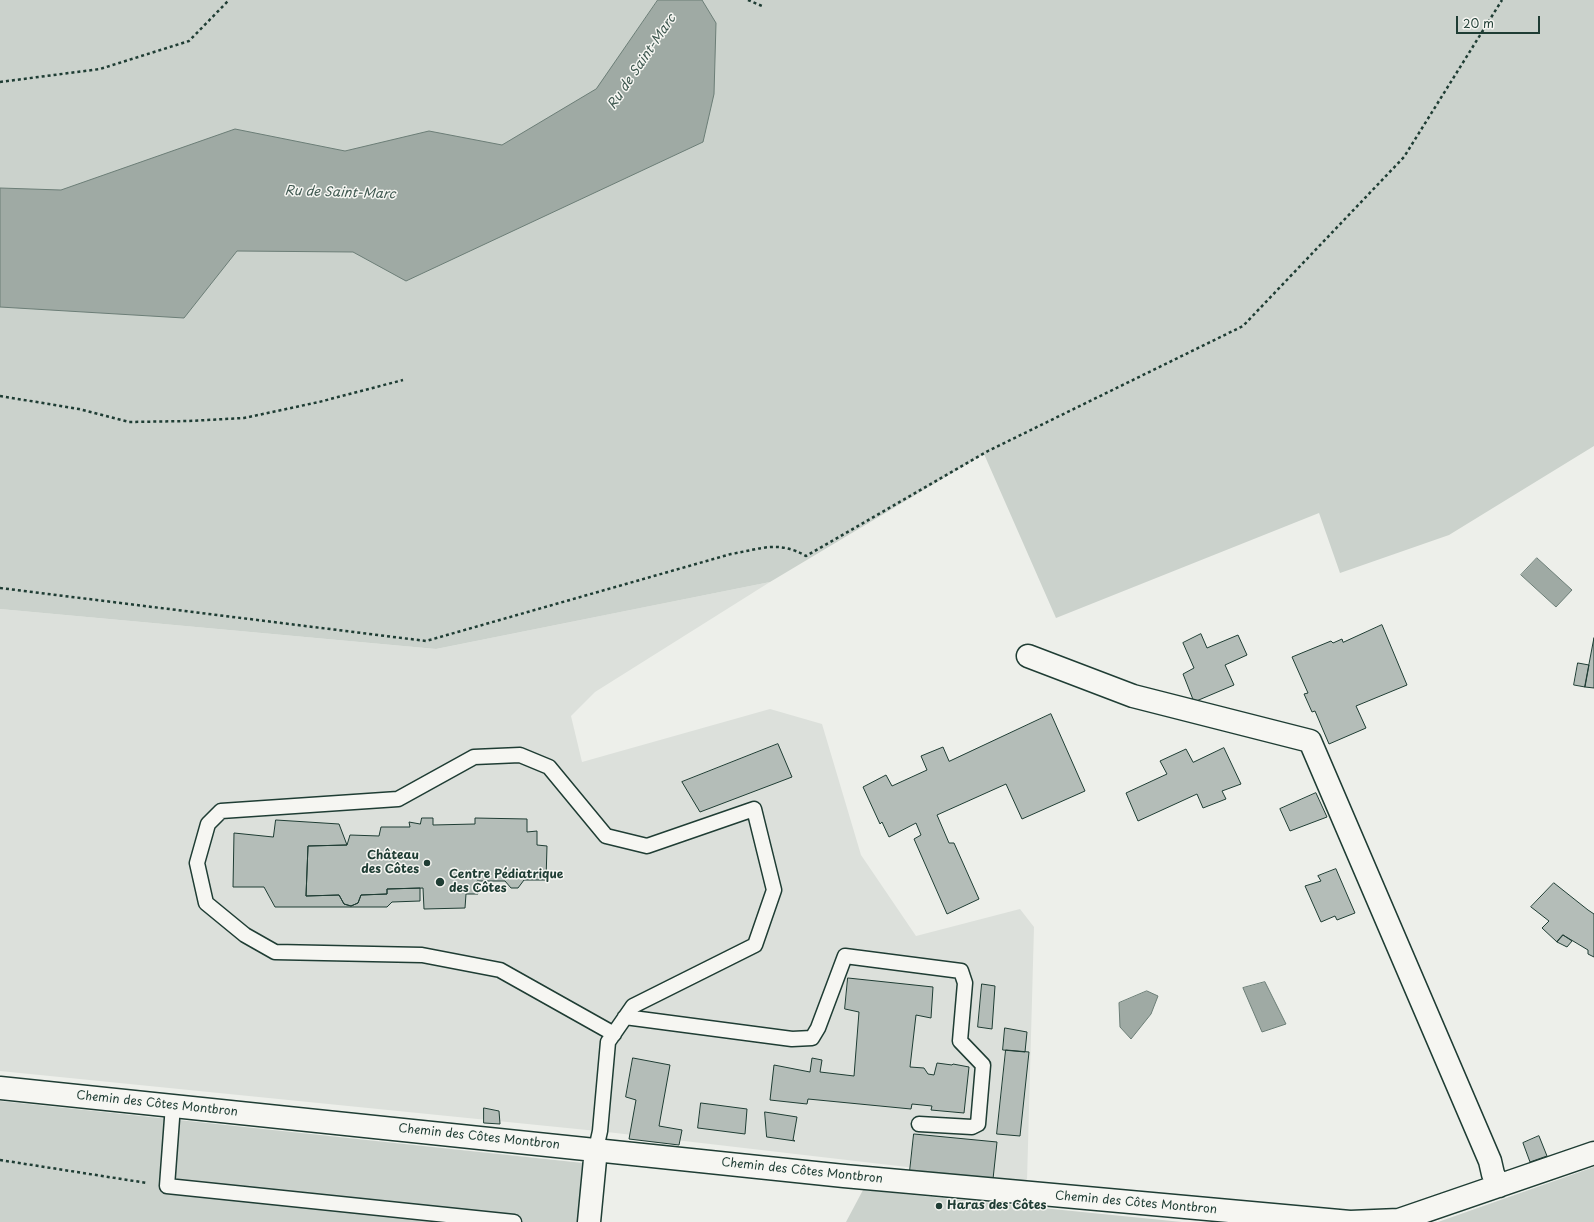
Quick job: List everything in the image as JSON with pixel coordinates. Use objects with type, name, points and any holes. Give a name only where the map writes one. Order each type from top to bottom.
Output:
[{"type":"street","points":[[1028,656],[1133,696],[1310,741],[1490,1161],[1493,1174],[1499,1186]]},
{"type":"street","name":"Chemin des Côtes Montbron","points":[[0,1088],[596,1149],[852,1177],[1350,1222],[1399,1220],[1594,1153]]},
{"type":"street","points":[[589,1222],[596,1149]]},
{"type":"lane","points":[[596,1149],[600,1131],[608,1042],[614,1034],[632,1006],[755,945],[774,890],[754,809],[647,846],[606,836],[549,767],[520,755],[474,757],[398,799],[221,811],[208,824],[197,863],[206,903],[245,935],[275,952],[422,955],[500,970],[614,1034]]},
{"type":"lane","points":[[625,1017],[792,1039],[812,1038],[818,1028],[845,956],[961,972],[965,984],[960,1041],[983,1065],[978,1124],[972,1127],[919,1124]]},
{"type":"lane","points":[[173,1105],[167,1186],[514,1222]]},
{"type":"path","points":[[0,82],[100,68],[189,41],[229,0]]},
{"type":"path","points":[[748,0],[762,6]]},
{"type":"path","points":[[0,588],[426,642],[731,554],[776,546],[794,549],[806,556],[988,451],[1243,326],[1404,157],[1502,0]]},
{"type":"path","points":[[0,396],[79,409],[129,422],[189,421],[244,418],[319,402],[403,380]]},
{"type":"path","points":[[0,1160],[167,1186]]},
{"type":"shaded area","points":[[0,0],[1594,0],[1594,446],[1449,535],[1340,573],[1319,513],[1056,618],[984,454],[770,582],[436,649],[0,609]]},
{"type":"shaded area","name":"Centre Pédiatrique des Côtes","points":[[770,582],[595,692],[571,716],[582,762],[770,709],[822,724],[861,855],[916,936],[1020,909],[1034,927],[1027,1181],[607,1132],[0,1071],[0,609],[436,649]]},
{"type":"shaded area","points":[[0,1101],[583,1163],[580,1222],[0,1222]]},
{"type":"shaded area","points":[[1594,1167],[1594,1222],[1438,1222],[1577,1173]]},
{"type":"shaded area","name":"Haras des Côtes","points":[[863,1190],[1182,1222],[846,1222]]},
{"type":"water","name":"Ru de Saint-Marc","points":[[658,0],[702,0],[716,23],[714,94],[703,142],[406,281],[353,252],[237,251],[184,318],[0,307],[0,188],[61,190],[235,129],[345,151],[429,131],[502,145],[596,89]]},
{"type":"water","points":[[1537,558],[1572,590],[1556,607],[1521,575]]},
{"type":"water","points":[[1265,982],[1286,1024],[1262,1032],[1243,988]]},
{"type":"water","points":[[1147,991],[1158,996],[1151,1014],[1131,1039],[1120,1027],[1119,1003]]},
{"type":"building","points":[[1382,625],[1407,685],[1356,706],[1366,728],[1329,744],[1315,711],[1312,712],[1304,694],[1308,693],[1292,657],[1331,641],[1333,643],[1342,639],[1343,642]]},
{"type":"building","points":[[1201,634],[1207,648],[1238,635],[1247,655],[1225,665],[1234,685],[1194,702],[1183,674],[1194,668],[1183,643]]},
{"type":"building","points":[[1594,638],[1594,688],[1585,687]]},
{"type":"building","points":[[1578,663],[1589,665],[1585,687],[1574,685]]},
{"type":"building","points":[[1051,714],[1085,791],[1022,819],[1006,784],[937,815],[949,843],[954,843],[979,899],[947,914],[914,839],[921,835],[916,823],[889,837],[882,822],[880,824],[863,787],[886,775],[892,786],[927,770],[921,756],[943,747],[949,761]]},
{"type":"building","points":[[778,744],[792,777],[700,812],[682,782]]},
{"type":"building","points":[[1224,748],[1241,784],[1222,791],[1226,799],[1203,808],[1197,794],[1138,821],[1126,793],[1167,774],[1160,761],[1186,749],[1193,762]]},
{"type":"building","points":[[1316,793],[1327,817],[1290,831],[1280,809]]},
{"type":"building","name":"Château des Côtes","points":[[422,818],[433,818],[433,825],[475,824],[475,818],[527,819],[527,832],[537,831],[537,845],[547,846],[546,880],[524,880],[518,888],[511,888],[505,881],[477,881],[478,894],[466,894],[465,908],[424,909],[423,888],[387,889],[387,894],[361,895],[358,903],[351,906],[344,904],[339,895],[306,896],[308,846],[347,845],[350,835],[379,836],[381,827],[410,827],[409,822],[420,824]]},
{"type":"building","points":[[276,820],[339,824],[347,845],[308,846],[306,896],[339,895],[344,904],[351,906],[358,903],[361,895],[387,894],[387,889],[420,888],[420,901],[392,902],[387,907],[275,907],[264,887],[233,887],[234,833],[273,837]]},
{"type":"building","points":[[1336,869],[1355,913],[1337,920],[1335,916],[1321,922],[1305,886],[1321,881],[1318,876]]},
{"type":"building","points":[[1554,883],[1594,914],[1594,957],[1588,954],[1588,950],[1563,935],[1557,942],[1542,928],[1549,921],[1531,907]]},
{"type":"building","points":[[1563,935],[1572,941],[1567,947],[1557,942]]},
{"type":"building","points":[[848,978],[933,987],[931,1018],[916,1015],[910,1067],[924,1068],[928,1074],[934,1075],[937,1063],[969,1067],[964,1113],[931,1110],[932,1106],[912,1104],[911,1109],[808,1099],[807,1104],[770,1100],[774,1065],[810,1072],[812,1058],[822,1060],[820,1072],[854,1076],[859,1012],[845,1009]]},
{"type":"building","points":[[982,984],[995,986],[992,1029],[978,1027]]},
{"type":"building","points":[[1005,1028],[1027,1032],[1025,1052],[1003,1050]]},
{"type":"building","points":[[1006,1050],[1029,1052],[1020,1136],[997,1134]]},
{"type":"building","points":[[633,1058],[670,1065],[659,1126],[682,1130],[679,1145],[629,1139],[636,1100],[626,1097]]},
{"type":"building","points":[[701,1103],[747,1109],[745,1134],[698,1128]]},
{"type":"building","points":[[484,1108],[499,1111],[500,1124],[484,1123]]},
{"type":"building","points":[[765,1112],[797,1117],[793,1140],[795,1141],[767,1137]]},
{"type":"building","points":[[914,1134],[997,1142],[993,1179],[910,1171]]},
{"type":"building","points":[[1539,1136],[1547,1156],[1530,1162],[1523,1143]]},
{"type":"place","name":"Château des Côtes","points":[[427,863]]},
{"type":"place","name":"Centre Pédiatrique des Côtes","points":[[440,882]]},
{"type":"place","name":"Haras des Côtes","points":[[939,1206]]}]
